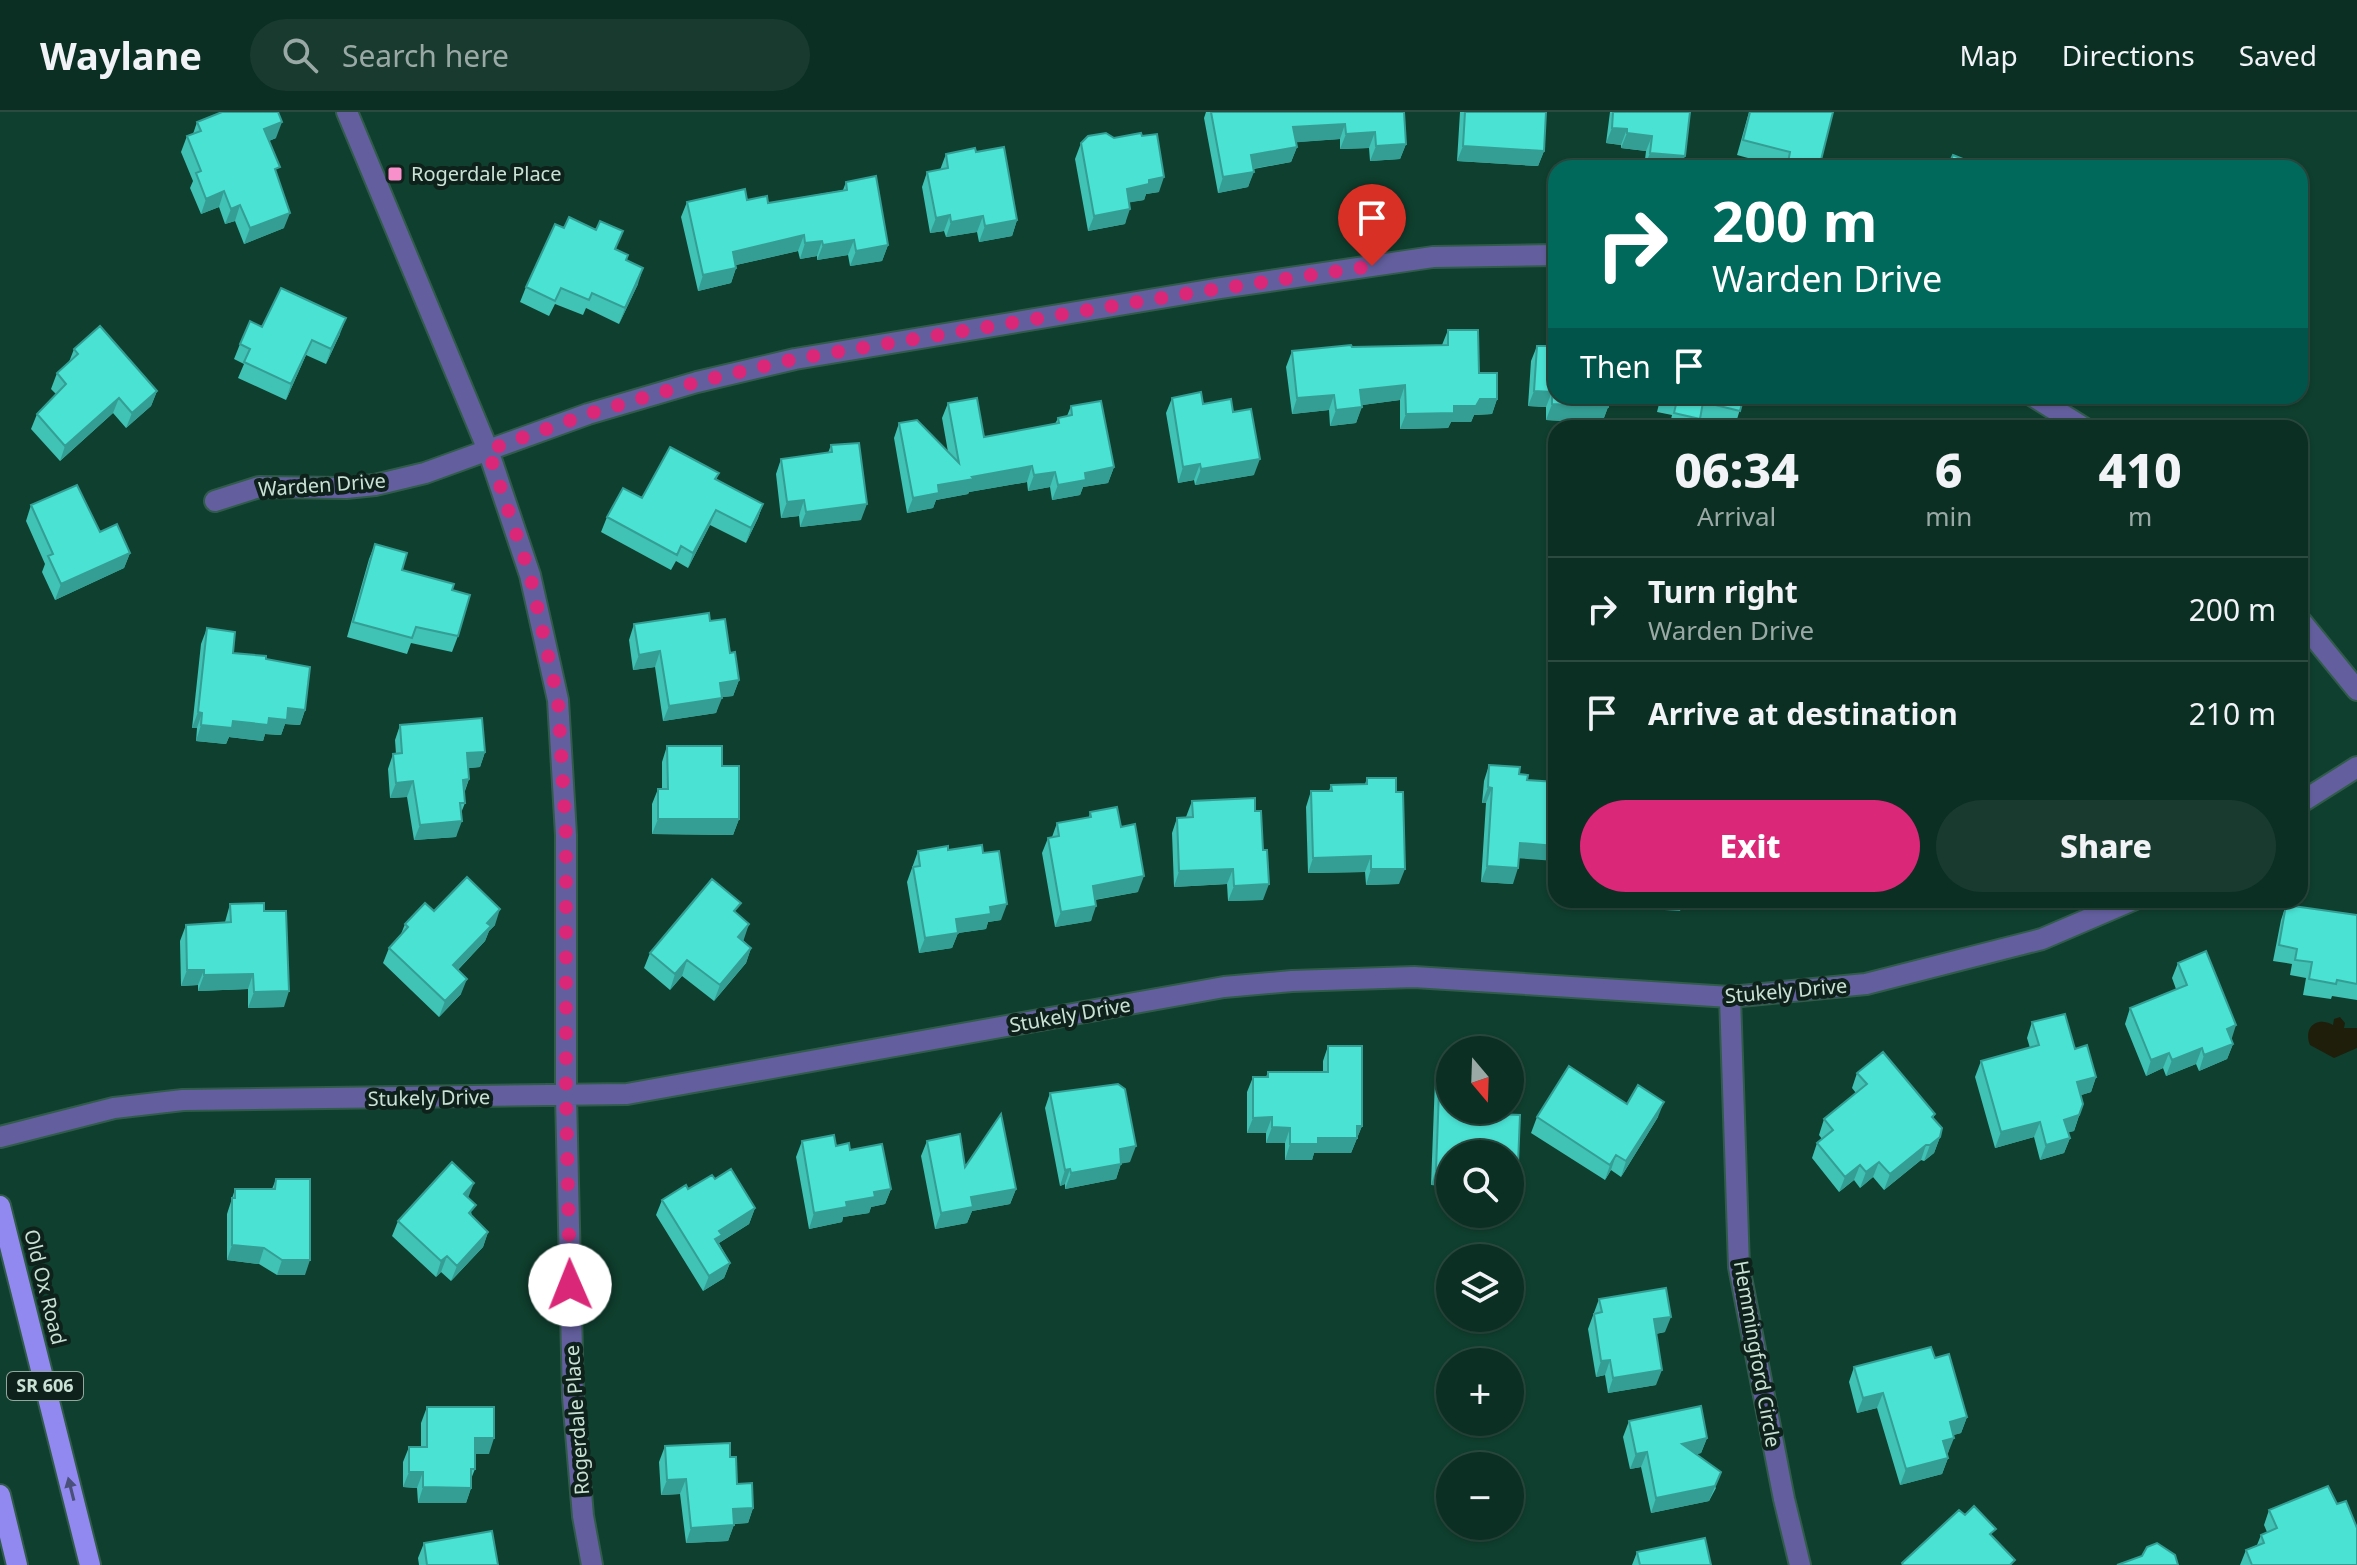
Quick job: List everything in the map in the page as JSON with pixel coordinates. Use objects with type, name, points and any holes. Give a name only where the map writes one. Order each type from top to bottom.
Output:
[{"type":"main road","name":"Old Ox Road","points":[[0,1206],[90,1565]]},
{"type":"main road","points":[[0,1495],[17,1565]]},
{"type":"street","name":"Rogerdale Place","points":[[347,112],[488,450],[530,575],[558,700],[566,835],[566,1096],[573,1397],[583,1516],[592,1565]]},
{"type":"street","name":"Warden Drive","points":[[215,501],[259,487],[346,488],[375,485],[425,473],[588,414],[683,386],[795,359],[1221,288],[1433,257],[1548,255]]},
{"type":"street","points":[[2046,404],[2071,420]]},
{"type":"street","points":[[2308,630],[2357,690]]},
{"type":"street","points":[[2308,798],[2357,767]]},
{"type":"street","name":"Stukely Drive","points":[[0,1137],[114,1108],[183,1100],[627,1094],[1224,987],[1292,981],[1371,977],[1446,978],[1730,997],[1879,981],[2042,939],[2114,908]]},
{"type":"street","name":"Hemmingford Circle","points":[[1730,997],[1739,1267],[1784,1499],[1800,1565]]},
{"type":"shaded area","points":[[2340,1017],[2345,1023],[2344,1028],[2357,1028],[2357,1048],[2334,1058],[2310,1045],[2308,1033],[2317,1023],[2333,1025],[2334,1019]]},
{"type":"building","points":[[222,112],[278,112],[282,122],[264,129],[280,167],[275,169],[290,213],[250,228],[240,205],[231,209],[224,191],[206,199],[196,173],[201,171],[187,136],[201,131],[197,122]]},
{"type":"building","points":[[1211,112],[1404,112],[1406,144],[1376,146],[1375,132],[1346,134],[1345,124],[1293,127],[1297,147],[1251,155],[1254,172],[1223,177]]},
{"type":"building","points":[[1465,112],[1546,112],[1544,151],[1463,146]]},
{"type":"building","points":[[1613,112],[1690,112],[1685,156],[1650,153],[1652,136],[1612,128]]},
{"type":"building","points":[[1750,112],[1833,112],[1821,160],[1788,160],[1790,152],[1743,140]]},
{"type":"building","points":[[1106,133],[1114,138],[1141,133],[1142,136],[1157,134],[1164,177],[1127,189],[1130,209],[1094,216],[1081,143],[1088,136]]},
{"type":"building","points":[[1004,147],[1017,220],[985,226],[983,216],[951,222],[950,215],[936,218],[927,172],[948,168],[946,154],[975,148],[976,152]]},
{"type":"building","points":[[876,176],[888,245],[856,251],[854,240],[823,245],[822,241],[805,243],[804,235],[733,252],[736,268],[703,275],[687,202],[745,189],[747,200],[767,196],[768,203],[847,190],[846,182]]},
{"type":"building","points":[[569,217],[596,230],[600,221],[623,231],[615,249],[628,255],[626,260],[643,268],[625,308],[592,293],[589,300],[561,288],[555,301],[526,287],[555,224],[564,228]]},
{"type":"building","points":[[281,288],[346,318],[331,349],[312,340],[291,384],[244,362],[250,349],[240,344],[250,321],[262,327]]},
{"type":"building","points":[[100,326],[157,391],[132,413],[119,398],[65,446],[37,414],[66,384],[57,373],[78,354],[74,349]]},
{"type":"building","points":[[1448,330],[1478,330],[1479,373],[1497,373],[1497,399],[1480,399],[1476,406],[1454,406],[1454,413],[1406,414],[1405,385],[1360,390],[1362,407],[1336,410],[1334,395],[1297,398],[1292,351],[1351,345],[1448,345]]},
{"type":"building","points":[[1537,346],[1548,346],[1548,392],[1534,391]]},
{"type":"building","points":[[1201,392],[1203,404],[1231,399],[1233,412],[1251,409],[1260,459],[1201,469],[1200,464],[1183,467],[1172,398]]},
{"type":"building","points":[[977,398],[984,437],[1059,423],[1058,418],[1072,415],[1071,406],[1101,401],[1114,467],[1085,473],[1086,480],[1058,485],[1055,472],[1034,475],[1032,466],[938,485],[939,493],[913,498],[899,423],[917,420],[959,463],[948,403]]},
{"type":"building","points":[[1552,404],[1608,404],[1608,407]]},
{"type":"building","points":[[1676,404],[1703,404],[1700,419],[1674,413]]},
{"type":"building","points":[[1711,404],[1742,404],[1740,411]]},
{"type":"building","points":[[859,443],[867,504],[806,512],[804,500],[787,502],[781,459],[832,452],[831,445]]},
{"type":"building","points":[[670,447],[719,473],[715,479],[763,504],[751,528],[716,510],[693,553],[681,546],[677,555],[607,517],[623,488],[642,498]]},
{"type":"building","points":[[77,485],[100,532],[117,524],[130,553],[61,584],[48,556],[53,554],[31,505]]},
{"type":"building","points":[[375,544],[407,553],[402,570],[454,584],[452,590],[470,595],[458,636],[416,627],[412,638],[353,622]]},
{"type":"building","points":[[709,613],[710,621],[725,619],[730,653],[735,652],[739,680],[720,683],[722,698],[669,706],[660,651],[639,655],[634,624]]},
{"type":"building","points":[[207,628],[235,632],[233,653],[266,656],[266,659],[310,667],[305,710],[288,708],[287,720],[269,718],[268,725],[233,721],[232,728],[201,725],[202,713],[198,712]]},
{"type":"building","points":[[482,718],[485,752],[467,753],[469,779],[463,780],[465,803],[460,803],[462,821],[420,825],[413,781],[396,783],[393,754],[402,753],[400,725]]},
{"type":"building","points":[[667,746],[722,746],[722,766],[739,766],[739,819],[658,819],[658,789],[668,789]]},
{"type":"building","points":[[1489,765],[1520,767],[1519,774],[1528,775],[1527,780],[1548,781],[1548,845],[1520,843],[1518,868],[1487,866],[1492,788],[1488,787]]},
{"type":"building","points":[[1367,778],[1396,778],[1396,792],[1403,792],[1405,869],[1371,869],[1371,856],[1313,858],[1311,791],[1332,791],[1331,785],[1367,784]]},
{"type":"building","points":[[1255,798],[1255,811],[1261,811],[1269,884],[1234,886],[1233,869],[1179,871],[1177,818],[1193,817],[1192,801]]},
{"type":"building","points":[[1117,807],[1121,827],[1135,824],[1144,876],[1093,886],[1096,906],[1061,912],[1048,838],[1059,836],[1057,823],[1091,817],[1090,812]]},
{"type":"building","points":[[982,845],[983,853],[999,851],[1007,904],[990,907],[991,914],[956,919],[958,933],[925,938],[913,867],[920,866],[918,851]]},
{"type":"building","points":[[467,877],[500,909],[487,923],[491,926],[453,965],[467,979],[445,1001],[389,948],[408,927],[405,924],[425,903],[434,911]]},
{"type":"building","points":[[712,879],[741,903],[734,911],[749,924],[738,937],[751,948],[720,985],[687,960],[675,974],[650,953]]},
{"type":"building","points":[[264,903],[264,911],[286,911],[289,991],[254,992],[253,974],[204,975],[204,970],[187,970],[186,925],[231,922],[230,904]]},
{"type":"building","points":[[2285,908],[2357,915],[2357,984],[2309,979],[2312,962],[2295,960],[2297,949],[2279,945]]},
{"type":"building","points":[[2206,951],[2236,1025],[2227,1029],[2233,1044],[2204,1055],[2202,1048],[2172,1060],[2169,1053],[2151,1060],[2130,1008],[2187,985],[2178,963]]},
{"type":"building","points":[[2065,1014],[2075,1049],[2087,1045],[2096,1077],[2077,1082],[2083,1104],[2079,1115],[2064,1120],[2070,1138],[2046,1145],[2040,1122],[2001,1132],[1981,1061],[2039,1045],[2032,1022]]},
{"type":"building","points":[[1328,1046],[1362,1046],[1362,1126],[1357,1126],[1357,1138],[1318,1138],[1318,1144],[1290,1144],[1290,1128],[1272,1127],[1272,1117],[1253,1118],[1253,1077],[1268,1077],[1268,1072],[1328,1072]]},
{"type":"building","points":[[1883,1052],[1935,1114],[1932,1117],[1942,1128],[1940,1137],[1890,1174],[1879,1162],[1866,1172],[1860,1165],[1845,1177],[1817,1143],[1833,1130],[1824,1119],[1867,1084],[1857,1073]]},
{"type":"building","points":[[1569,1066],[1627,1104],[1638,1085],[1664,1102],[1626,1161],[1616,1155],[1610,1165],[1537,1117]]},
{"type":"building","points":[[1118,1084],[1125,1089],[1136,1146],[1120,1149],[1121,1164],[1071,1173],[1070,1169],[1065,1170],[1050,1093]]},
{"type":"building","points":[[1001,1114],[1016,1189],[971,1197],[973,1207],[941,1213],[927,1141],[960,1134],[965,1167]]},
{"type":"building","points":[[1438,1124],[1520,1124],[1519,1140],[1437,1140]]},
{"type":"building","points":[[834,1135],[836,1146],[849,1143],[850,1150],[882,1144],[891,1189],[874,1192],[875,1197],[846,1202],[847,1207],[814,1213],[802,1141]]},
{"type":"building","points":[[452,1162],[474,1183],[464,1194],[476,1205],[469,1213],[488,1232],[457,1266],[447,1256],[441,1261],[398,1221]]},
{"type":"building","points":[[731,1169],[755,1208],[719,1231],[722,1235],[715,1239],[730,1263],[709,1276],[662,1200],[686,1185],[688,1189],[712,1175],[715,1179]]},
{"type":"building","points":[[276,1179],[310,1179],[310,1260],[282,1260],[264,1248],[232,1245],[232,1198],[235,1198],[235,1189],[275,1189]]},
{"type":"building","points":[[1666,1288],[1671,1317],[1654,1319],[1662,1370],[1613,1378],[1610,1360],[1601,1361],[1594,1314],[1602,1312],[1599,1299]]},
{"type":"building","points":[[1931,1347],[1935,1358],[1949,1354],[1967,1417],[1950,1422],[1954,1438],[1943,1441],[1948,1458],[1906,1469],[1883,1393],[1863,1398],[1854,1367]]},
{"type":"building","points":[[1701,1406],[1707,1438],[1682,1444],[1721,1472],[1715,1486],[1656,1498],[1647,1452],[1636,1454],[1629,1421]]},
{"type":"building","points":[[427,1407],[494,1407],[494,1438],[475,1438],[475,1469],[471,1469],[471,1488],[423,1487],[423,1472],[409,1472],[409,1447],[427,1447]]},
{"type":"building","points":[[730,1443],[730,1457],[736,1457],[737,1484],[752,1483],[753,1508],[733,1509],[734,1525],[691,1528],[686,1479],[667,1480],[665,1446]]},
{"type":"building","points":[[2328,1486],[2337,1504],[2346,1501],[2357,1528],[2357,1565],[2252,1565],[2246,1550],[2264,1543],[2261,1535],[2277,1528],[2269,1510]]},
{"type":"building","points":[[1974,1506],[1996,1529],[1990,1534],[2015,1560],[2010,1565],[1903,1565],[1959,1510],[1965,1515]]},
{"type":"building","points":[[492,1531],[498,1565],[427,1565],[424,1543]]},
{"type":"building","points":[[1705,1538],[1711,1565],[1640,1565],[1637,1552]]},
{"type":"building","points":[[2157,1543],[2175,1555],[2178,1565],[2117,1565],[2142,1556],[2147,1547]]},
{"type":"place","name":"Rogerdale Place","points":[[395,174]]},
{"type":"route","points":[[570,1285],[566,835],[558,700],[530,575],[488,450],[588,414],[697,382],[795,359],[1372,266]]}]
